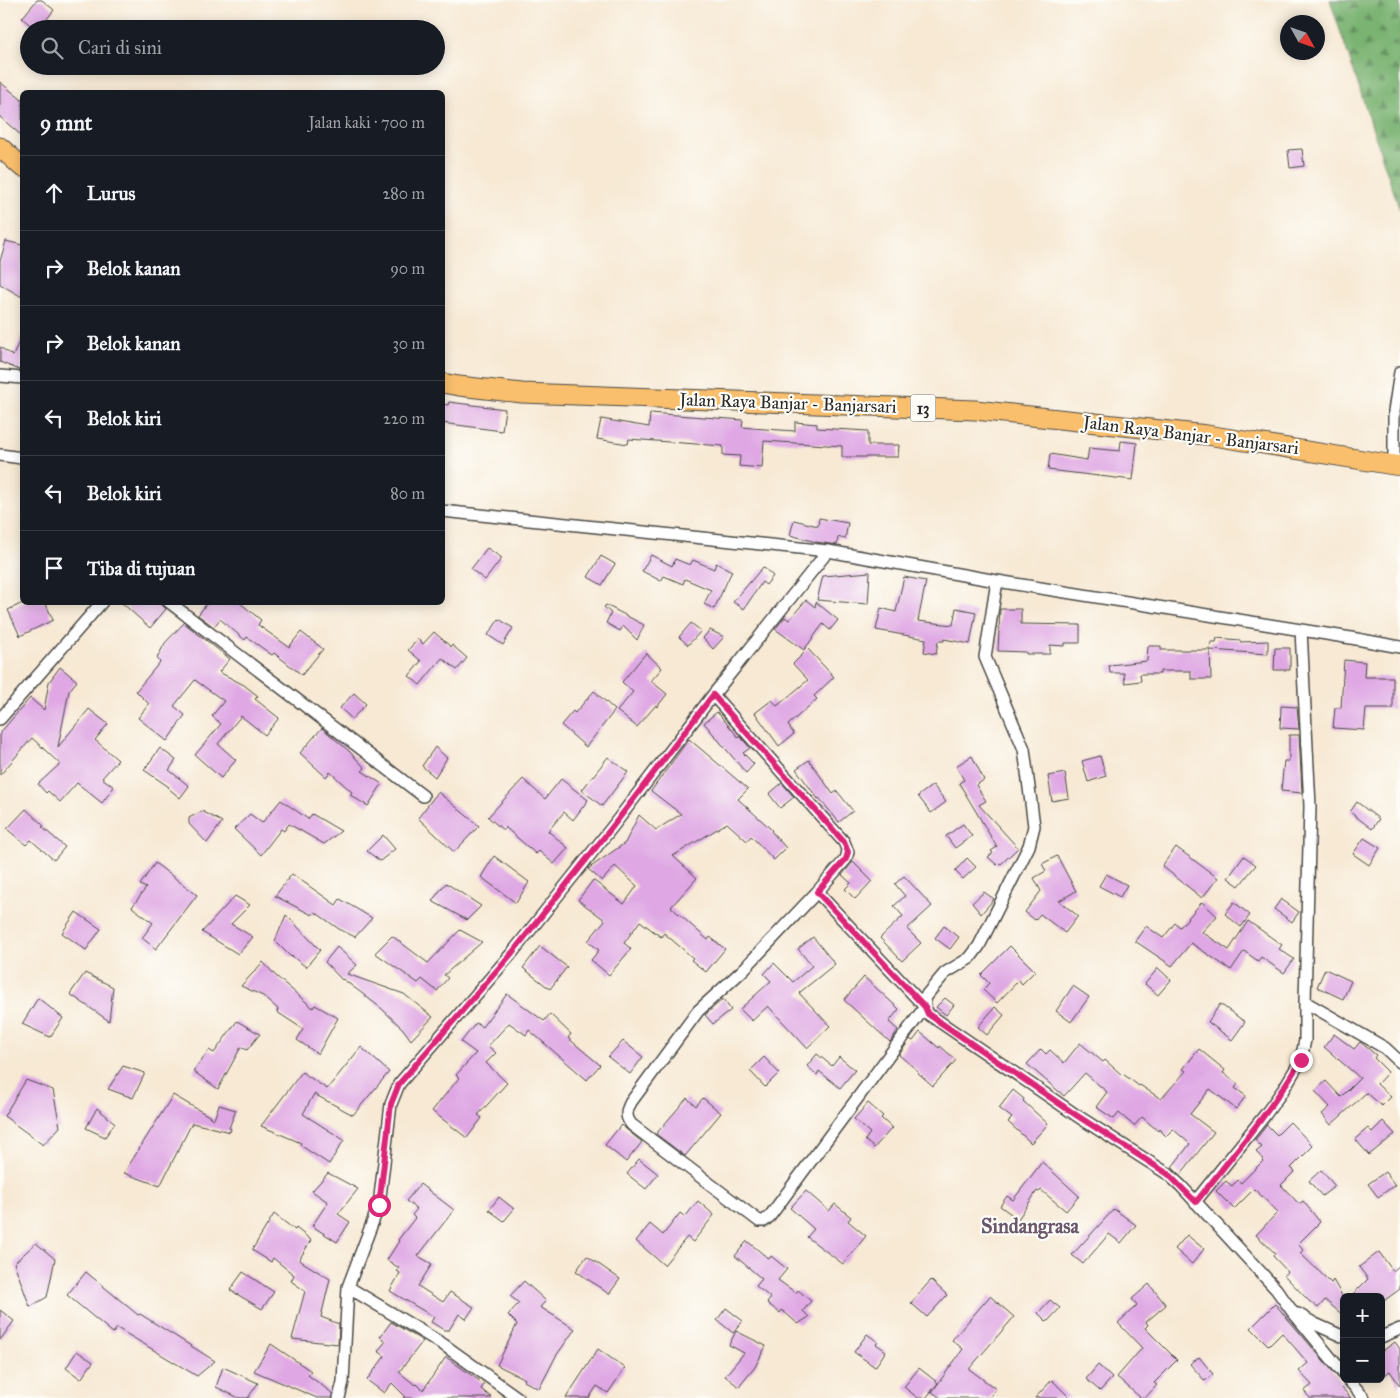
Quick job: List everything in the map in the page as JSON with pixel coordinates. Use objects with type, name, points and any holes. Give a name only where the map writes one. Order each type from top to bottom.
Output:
[{"type":"highway","points":[[0,147],[20,165]]},
{"type":"highway","name":"Jalan Raya Banjar - Banjarsari","points":[[445,384],[531,394],[975,410],[1207,435],[1397,465]]},
{"type":"street","points":[[1397,465],[1394,411],[1400,372]]},
{"type":"street","points":[[0,376],[20,378]]},
{"type":"street","points":[[0,455],[20,458]]},
{"type":"street","points":[[445,511],[828,551],[997,581],[1400,647]]},
{"type":"street","points":[[340,1398],[343,1382],[348,1287],[379,1205],[391,1104],[399,1084],[512,953],[828,551]]},
{"type":"street","points":[[997,581],[985,657],[1024,749],[1034,826],[1029,846],[979,946],[970,958],[945,973],[924,998],[928,1014],[1076,1115],[1168,1174],[1276,1288],[1292,1311],[1340,1369]]},
{"type":"street","points":[[0,719],[99,605]]},
{"type":"street","points":[[172,605],[423,796]]},
{"type":"street","points":[[1196,1202],[1284,1090],[1301,1060],[1305,1040],[1310,806],[1301,630]]},
{"type":"street","points":[[713,695],[847,847],[848,852],[846,859],[817,892],[743,970],[698,1011],[630,1102],[627,1120],[759,1221],[764,1221],[770,1216],[925,1007]]},
{"type":"street","points":[[817,892],[925,1007]]},
{"type":"street","points":[[1305,1002],[1385,1048],[1400,1062]]},
{"type":"street","points":[[348,1287],[444,1345],[518,1398]]},
{"type":"street","points":[[1292,1311],[1315,1324],[1340,1334]]},
{"type":"street","points":[[1385,1335],[1400,1329]]},
{"type":"street","points":[[1351,1383],[1364,1398]]},
{"type":"green space","points":[[1330,0],[1400,0],[1400,211]]},
{"type":"building","points":[[37,0],[42,0],[54,10],[46,20],[24,20],[22,18]]},
{"type":"building","points":[[0,82],[20,98],[20,134],[0,117]]},
{"type":"building","points":[[1302,149],[1304,166],[1290,168],[1288,150]]},
{"type":"building","points":[[6,241],[20,244],[20,296],[0,284],[0,261]]},
{"type":"building","points":[[20,339],[20,370],[0,362],[0,347],[13,356]]},
{"type":"building","points":[[449,402],[505,409],[502,431],[445,423],[445,404],[448,405]]},
{"type":"building","points":[[650,413],[743,420],[742,427],[765,429],[795,431],[795,422],[817,424],[817,428],[868,431],[868,445],[899,445],[898,457],[842,457],[842,446],[764,441],[762,468],[739,466],[740,456],[723,455],[723,446],[629,439],[628,444],[597,439],[601,419],[649,427]]},
{"type":"building","points":[[1121,441],[1137,443],[1133,480],[1048,470],[1050,454],[1087,460],[1089,448],[1120,451]]},
{"type":"building","points":[[819,518],[848,523],[845,539],[838,537],[837,545],[790,535],[794,520],[818,526]]},
{"type":"building","points":[[487,548],[502,558],[485,580],[471,569]]},
{"type":"building","points":[[651,555],[672,566],[675,559],[690,565],[693,560],[714,569],[716,563],[732,571],[714,609],[704,604],[711,590],[685,579],[683,584],[664,576],[661,581],[642,571]]},
{"type":"building","points":[[601,556],[615,564],[602,585],[588,577]]},
{"type":"building","points":[[763,567],[773,576],[766,585],[762,582],[744,609],[733,602]]},
{"type":"building","points":[[870,572],[868,604],[817,600],[823,576]]},
{"type":"building","points":[[904,577],[926,581],[918,621],[953,625],[956,608],[976,612],[970,644],[944,639],[944,641],[938,641],[936,654],[924,652],[926,639],[876,630],[881,608],[896,612]]},
{"type":"building","points":[[806,600],[815,607],[816,602],[838,620],[830,630],[823,624],[804,650],[775,629],[785,617],[789,620]]},
{"type":"building","points":[[20,604],[46,605],[53,620],[20,636],[8,610]]},
{"type":"building","points":[[124,605],[162,605],[166,609],[150,628]]},
{"type":"building","points":[[206,605],[243,605],[261,620],[258,625],[289,647],[301,632],[323,649],[302,675],[274,653],[272,655],[247,637],[245,640],[220,619],[214,627],[198,615]]},
{"type":"building","points":[[606,605],[644,625],[637,640],[623,626],[620,631],[606,623],[611,613],[604,607]]},
{"type":"building","points":[[1000,609],[1021,609],[1021,624],[1080,625],[1080,643],[1065,643],[1065,646],[1050,645],[1050,654],[998,651]]},
{"type":"building","points":[[499,619],[513,628],[503,645],[488,635]]},
{"type":"building","points":[[184,623],[230,659],[219,672],[244,685],[258,696],[255,699],[279,718],[265,735],[241,716],[218,744],[236,760],[221,778],[195,755],[221,724],[212,716],[224,701],[195,680],[174,706],[185,715],[167,741],[138,718],[149,704],[136,691],[160,662],[157,658],[165,643]]},
{"type":"building","points":[[691,623],[701,631],[688,645],[679,637]]},
{"type":"building","points":[[710,630],[724,637],[713,649],[703,638]]},
{"type":"building","points":[[434,632],[467,658],[457,670],[442,658],[420,685],[409,676],[421,661],[408,650],[418,639],[423,644]]},
{"type":"building","points":[[1217,638],[1240,640],[1240,642],[1268,641],[1268,654],[1210,650],[1211,642],[1216,642]]},
{"type":"building","points":[[1148,646],[1161,646],[1161,650],[1210,650],[1211,679],[1191,679],[1191,671],[1160,671],[1160,674],[1140,674],[1141,681],[1125,683],[1124,673],[1110,673],[1109,665],[1147,661]]},
{"type":"building","points":[[1275,648],[1290,648],[1290,670],[1274,670]]},
{"type":"building","points":[[808,649],[834,677],[814,696],[817,699],[788,725],[794,734],[779,746],[755,713],[772,700],[777,706],[808,680],[793,664]]},
{"type":"building","points":[[646,653],[662,668],[651,681],[667,694],[637,727],[617,711],[633,692],[622,682]]},
{"type":"building","points":[[1344,660],[1365,662],[1364,677],[1393,677],[1393,709],[1366,709],[1364,730],[1333,728],[1335,708],[1341,708]]},
{"type":"building","points":[[60,667],[77,681],[69,691],[58,747],[89,709],[108,724],[95,740],[118,760],[102,778],[114,787],[102,803],[77,783],[60,802],[48,791],[46,793],[38,784],[60,764],[32,738],[0,775],[0,733],[30,698],[44,710],[49,682]]},
{"type":"building","points":[[594,691],[615,710],[586,747],[561,725],[573,711],[575,713]]},
{"type":"building","points":[[354,693],[366,704],[352,719],[340,708]]},
{"type":"building","points":[[1281,706],[1297,707],[1299,729],[1280,728]]},
{"type":"building","points":[[717,712],[750,748],[743,753],[754,764],[746,773],[704,723]]},
{"type":"building","points":[[322,728],[349,751],[365,768],[362,771],[382,784],[368,806],[350,795],[352,792],[330,772],[326,777],[300,753]]},
{"type":"building","points":[[1289,735],[1299,735],[1302,793],[1281,791],[1284,761],[1289,761]]},
{"type":"building","points":[[689,739],[748,789],[738,799],[772,830],[786,848],[774,860],[751,836],[747,841],[727,823],[673,856],[697,878],[671,907],[708,940],[710,937],[725,949],[706,972],[664,933],[661,937],[640,921],[624,943],[631,949],[609,975],[591,960],[599,950],[588,941],[605,920],[578,900],[593,880],[624,904],[637,886],[615,866],[602,881],[588,869],[625,843],[639,815],[656,830],[681,814],[651,791]]},
{"type":"building","points":[[435,747],[447,758],[435,777],[422,766]]},
{"type":"building","points":[[160,748],[176,760],[169,770],[189,786],[180,798],[169,787],[144,770]]},
{"type":"building","points":[[972,756],[984,780],[976,785],[986,801],[979,805],[1018,848],[1001,864],[997,865],[988,857],[993,853],[991,851],[997,847],[959,783],[964,780],[956,766]]},
{"type":"building","points":[[1100,756],[1106,776],[1088,782],[1082,761]]},
{"type":"building","points":[[608,757],[628,772],[602,806],[582,790]]},
{"type":"building","points":[[809,760],[833,794],[837,791],[853,811],[839,822],[818,799],[796,769]]},
{"type":"building","points":[[1065,773],[1069,798],[1052,801],[1048,776]]},
{"type":"building","points":[[523,779],[545,799],[561,779],[588,800],[573,820],[564,812],[548,831],[568,848],[554,864],[539,851],[536,854],[505,827],[503,830],[488,817]]},
{"type":"building","points":[[782,783],[794,797],[780,808],[769,794]]},
{"type":"building","points":[[933,785],[946,802],[931,813],[918,796]]},
{"type":"building","points":[[438,792],[479,826],[454,852],[418,818]]},
{"type":"building","points":[[281,800],[308,819],[312,814],[341,831],[324,844],[289,824],[284,831],[281,829],[261,855],[234,829],[250,814],[262,823]]},
{"type":"building","points":[[1357,802],[1379,819],[1372,829],[1350,812]]},
{"type":"building","points":[[26,809],[44,826],[42,827],[65,847],[54,860],[31,840],[26,845],[7,829]]},
{"type":"building","points":[[202,811],[222,822],[207,843],[189,824],[189,818]]},
{"type":"building","points":[[963,824],[972,836],[955,848],[946,836]]},
{"type":"building","points":[[383,835],[395,849],[380,861],[367,851]]},
{"type":"building","points":[[1364,838],[1380,848],[1369,865],[1353,854]]},
{"type":"building","points":[[1176,847],[1218,878],[1202,898],[1162,866]]},
{"type":"building","points":[[494,856],[529,882],[516,903],[481,877]]},
{"type":"building","points":[[1057,856],[1076,891],[1059,901],[1078,916],[1065,933],[1040,914],[1035,920],[1025,912],[1041,891],[1034,878],[1046,871],[1042,864]]},
{"type":"building","points":[[1244,856],[1256,865],[1239,886],[1228,878]]},
{"type":"building","points":[[967,858],[976,867],[963,879],[955,871]]},
{"type":"building","points":[[853,862],[872,881],[855,899],[845,889],[851,883],[842,875]]},
{"type":"building","points":[[155,863],[197,895],[156,949],[142,938],[153,923],[132,907],[146,888],[140,885]]},
{"type":"building","points":[[292,874],[336,905],[340,899],[372,918],[355,937],[339,929],[315,912],[312,915],[275,896]]},
{"type":"building","points":[[1106,874],[1127,885],[1120,897],[1099,886]]},
{"type":"building","points":[[904,876],[932,906],[907,929],[921,943],[902,961],[880,938],[903,916],[894,906],[905,896],[895,884]]},
{"type":"building","points":[[446,883],[481,906],[467,920],[432,901]]},
{"type":"building","points":[[984,892],[994,899],[981,914],[972,903]]},
{"type":"building","points":[[235,896],[250,905],[231,924],[253,937],[238,954],[202,932]]},
{"type":"building","points":[[1281,899],[1299,912],[1292,922],[1274,909]]},
{"type":"building","points":[[1202,902],[1217,916],[1202,932],[1229,950],[1248,921],[1282,945],[1279,949],[1294,959],[1284,973],[1261,957],[1258,961],[1244,951],[1231,970],[1191,943],[1172,966],[1135,941],[1146,926],[1163,938],[1175,923],[1180,927]]},
{"type":"building","points":[[1234,902],[1250,915],[1241,927],[1225,914]]},
{"type":"building","points":[[76,912],[101,929],[86,950],[62,933]]},
{"type":"building","points":[[286,915],[320,950],[306,967],[291,957],[275,941]]},
{"type":"building","points":[[944,926],[959,937],[950,949],[935,938]]},
{"type":"building","points":[[460,930],[482,942],[444,975],[448,978],[437,991],[422,979],[418,983],[375,953],[392,936],[428,963]]},
{"type":"building","points":[[813,937],[835,964],[799,993],[830,1026],[807,1048],[768,1006],[752,1021],[740,1009],[771,981],[764,974],[774,963],[793,982],[812,966],[798,949]]},
{"type":"building","points":[[540,946],[567,967],[550,989],[523,968]]},
{"type":"building","points":[[1010,946],[1035,971],[1022,984],[1019,980],[997,1003],[983,990],[989,983],[981,975]]},
{"type":"building","points":[[337,947],[357,965],[347,974],[404,994],[433,1017],[411,1040],[403,1029],[381,1008],[342,980],[325,962]]},
{"type":"building","points":[[263,962],[276,976],[313,1008],[315,1005],[338,1018],[318,1054],[297,1040],[303,1029],[277,1012],[278,1009],[263,996],[241,986]]},
{"type":"building","points":[[1158,968],[1171,980],[1158,995],[1145,984]]},
{"type":"building","points":[[1325,969],[1351,981],[1343,999],[1317,987]]},
{"type":"building","points":[[85,973],[113,987],[109,1021],[70,994]]},
{"type":"building","points":[[864,977],[899,1009],[889,1022],[898,1030],[890,1042],[844,1000]]},
{"type":"building","points":[[1073,986],[1089,997],[1071,1022],[1056,1011]]},
{"type":"building","points":[[507,994],[544,1021],[550,1014],[571,1034],[568,1038],[600,1065],[587,1080],[529,1030],[526,1035],[509,1023],[488,1046],[496,1053],[486,1063],[507,1083],[478,1115],[482,1118],[467,1138],[432,1111],[459,1078],[456,1075],[476,1053],[461,1042],[476,1023],[482,1027]]},
{"type":"building","points":[[38,998],[63,1018],[50,1037],[22,1024]]},
{"type":"building","points":[[945,998],[954,1005],[946,1015],[936,1007]]},
{"type":"building","points":[[723,999],[731,1010],[713,1024],[705,1015]]},
{"type":"building","points":[[1220,1004],[1245,1022],[1232,1040],[1208,1022]]},
{"type":"building","points":[[995,1007],[1004,1015],[987,1035],[978,1027]]},
{"type":"building","points":[[237,1021],[260,1034],[247,1050],[241,1047],[218,1089],[193,1071],[209,1050],[214,1053]]},
{"type":"building","points":[[920,1032],[956,1060],[933,1086],[899,1055],[910,1039],[913,1041]]},
{"type":"building","points":[[1334,1034],[1354,1049],[1360,1042],[1376,1055],[1374,1058],[1388,1072],[1377,1084],[1391,1097],[1382,1106],[1366,1093],[1331,1125],[1322,1114],[1330,1107],[1315,1091],[1326,1081],[1341,1097],[1360,1078],[1324,1047]]},
{"type":"building","points":[[623,1041],[643,1057],[630,1074],[608,1057]]},
{"type":"building","points":[[1080,1043],[1103,1062],[1105,1060],[1122,1075],[1161,1099],[1186,1071],[1183,1069],[1199,1049],[1225,1070],[1223,1073],[1238,1084],[1235,1088],[1246,1096],[1236,1109],[1210,1089],[1190,1114],[1214,1132],[1180,1175],[1172,1167],[1190,1144],[1173,1129],[1166,1136],[1142,1117],[1134,1126],[1119,1113],[1114,1119],[1096,1107],[1107,1092],[1085,1073],[1064,1096],[1027,1064],[1041,1049],[1046,1054],[1050,1050],[1064,1063]]},
{"type":"building","points":[[361,1047],[389,1072],[353,1115],[314,1094],[303,1114],[344,1140],[329,1164],[300,1145],[301,1143],[261,1126],[302,1072],[327,1089]]},
{"type":"building","points":[[817,1054],[832,1066],[839,1057],[855,1070],[840,1088],[819,1071],[817,1075],[807,1066]]},
{"type":"building","points":[[764,1057],[779,1073],[765,1087],[750,1071]]},
{"type":"building","points":[[123,1066],[145,1073],[133,1098],[108,1089]]},
{"type":"building","points":[[26,1080],[53,1090],[60,1127],[43,1145],[4,1116]]},
{"type":"building","points":[[1013,1090],[1048,1124],[1031,1143],[1008,1122],[1012,1118],[999,1108]]},
{"type":"building","points":[[173,1095],[214,1119],[219,1105],[236,1110],[229,1128],[231,1129],[230,1132],[192,1123],[160,1186],[124,1173]]},
{"type":"building","points":[[687,1098],[696,1106],[703,1098],[721,1113],[685,1156],[656,1134]]},
{"type":"building","points":[[868,1103],[883,1116],[881,1118],[892,1128],[874,1148],[865,1140],[870,1133],[854,1119]]},
{"type":"building","points":[[97,1108],[115,1123],[105,1137],[86,1128]]},
{"type":"building","points":[[1383,1121],[1395,1134],[1369,1155],[1355,1139],[1368,1128],[1372,1132]]},
{"type":"building","points":[[1290,1122],[1313,1146],[1291,1168],[1295,1171],[1281,1185],[1299,1204],[1303,1201],[1320,1222],[1298,1244],[1303,1250],[1300,1253],[1331,1283],[1333,1280],[1341,1293],[1340,1313],[1325,1300],[1318,1308],[1309,1301],[1284,1275],[1288,1272],[1273,1256],[1275,1253],[1256,1235],[1278,1212],[1254,1189],[1234,1209],[1216,1191],[1226,1181],[1232,1186],[1238,1180],[1241,1183],[1264,1160],[1256,1152],[1262,1147],[1255,1140],[1267,1125],[1277,1135]]},
{"type":"building","points":[[621,1125],[642,1142],[626,1162],[605,1145]]},
{"type":"building","points":[[639,1159],[658,1174],[646,1189],[627,1174]]},
{"type":"building","points":[[1042,1162],[1079,1196],[1066,1211],[1041,1190],[1037,1191],[1018,1219],[1000,1206],[1007,1196],[1013,1200]]},
{"type":"building","points":[[1321,1170],[1335,1186],[1322,1196],[1309,1181]]},
{"type":"building","points":[[1385,1172],[1395,1185],[1378,1197],[1368,1184]]},
{"type":"building","points":[[328,1173],[358,1189],[338,1214],[350,1222],[337,1242],[312,1226],[328,1202],[312,1191]]},
{"type":"building","points":[[420,1184],[454,1210],[418,1256],[432,1264],[418,1286],[443,1302],[450,1292],[474,1307],[466,1319],[459,1314],[449,1330],[444,1330],[431,1322],[434,1317],[390,1291],[400,1273],[397,1271],[399,1268],[387,1260],[398,1240],[415,1218],[412,1215],[417,1209],[406,1201]]},
{"type":"building","points":[[806,1191],[829,1211],[835,1204],[851,1217],[848,1221],[866,1236],[843,1264],[807,1237],[814,1229],[790,1208]]},
{"type":"building","points":[[499,1197],[514,1209],[504,1221],[489,1210]]},
{"type":"building","points":[[698,1201],[714,1215],[693,1242],[687,1237],[664,1265],[636,1241],[650,1224],[663,1235],[680,1213],[685,1217]]},
{"type":"building","points":[[1114,1209],[1136,1225],[1121,1243],[1109,1234],[1083,1264],[1072,1255]]},
{"type":"building","points":[[274,1214],[311,1240],[299,1260],[330,1279],[321,1317],[339,1324],[338,1344],[292,1339],[305,1291],[291,1281],[294,1275],[273,1258],[271,1262],[252,1250]]},
{"type":"building","points":[[1187,1235],[1204,1249],[1192,1264],[1175,1249]]},
{"type":"building","points":[[747,1241],[769,1259],[771,1256],[787,1269],[778,1280],[796,1293],[798,1290],[811,1301],[803,1311],[809,1317],[798,1324],[782,1310],[780,1313],[767,1303],[771,1298],[756,1286],[762,1279],[735,1256]]},
{"type":"building","points":[[36,1243],[55,1259],[47,1297],[30,1307],[14,1263]]},
{"type":"building","points":[[1379,1252],[1393,1271],[1400,1265],[1400,1289],[1385,1300],[1385,1293],[1354,1293],[1368,1279],[1359,1267]]},
{"type":"building","points":[[587,1256],[620,1279],[609,1294],[576,1271]]},
{"type":"building","points":[[86,1272],[138,1315],[140,1314],[215,1361],[197,1376],[117,1328],[113,1333],[67,1295]]},
{"type":"building","points":[[243,1272],[274,1292],[262,1309],[230,1290]]},
{"type":"building","points":[[931,1280],[947,1295],[927,1317],[911,1303]]},
{"type":"building","points":[[524,1281],[546,1301],[540,1307],[575,1329],[556,1356],[539,1389],[524,1381],[525,1379],[497,1365],[517,1324],[508,1315],[519,1303],[510,1296]]},
{"type":"building","points":[[1149,1284],[1166,1305],[1146,1322],[1148,1325],[1145,1328],[1177,1360],[1154,1383],[1157,1385],[1145,1398],[1141,1398],[1117,1377],[1142,1348],[1118,1323],[1137,1305],[1132,1299]]},
{"type":"building","points":[[990,1296],[1014,1317],[969,1369],[996,1389],[989,1398],[941,1398],[932,1392],[963,1349],[952,1340]]},
{"type":"building","points":[[1050,1300],[1060,1308],[1047,1322],[1038,1313]]},
{"type":"building","points":[[1275,1304],[1340,1380],[1340,1383],[1344,1386],[1342,1388],[1351,1398],[1310,1398],[1304,1391],[1312,1385],[1299,1371],[1308,1363],[1282,1333],[1269,1346],[1251,1328]]},
{"type":"building","points":[[726,1308],[743,1321],[733,1333],[717,1320]]},
{"type":"building","points":[[0,1310],[14,1321],[0,1340]]},
{"type":"building","points":[[391,1322],[423,1341],[399,1372],[415,1385],[417,1384],[423,1390],[446,1357],[484,1384],[481,1389],[492,1398],[403,1398],[405,1396],[392,1383],[384,1393],[367,1380],[385,1356],[378,1351],[386,1341],[380,1337]]},
{"type":"building","points":[[736,1331],[766,1346],[755,1367],[739,1387],[725,1376],[744,1353],[729,1345]]},
{"type":"building","points":[[867,1334],[886,1351],[875,1367],[854,1352]]},
{"type":"building","points":[[1395,1342],[1400,1349],[1400,1386],[1390,1371],[1385,1375],[1385,1349]]},
{"type":"building","points":[[271,1344],[311,1371],[308,1375],[332,1393],[332,1398],[317,1398],[254,1371]]},
{"type":"building","points":[[598,1349],[625,1368],[608,1393],[597,1386],[589,1398],[566,1398]]},
{"type":"building","points":[[77,1351],[93,1362],[81,1379],[66,1368]]},
{"type":"building","points":[[1199,1357],[1213,1374],[1205,1381],[1190,1364]]},
{"type":"building","points":[[1098,1365],[1112,1378],[1100,1391],[1086,1379]]},
{"type":"building","points":[[223,1367],[258,1383],[248,1398],[239,1398],[216,1387]]},
{"type":"building","points":[[919,1368],[938,1383],[926,1398],[918,1398],[904,1387]]},
{"type":"building","points":[[1052,1380],[1070,1398],[1035,1398]]},
{"type":"district","name":"Sindangrasa","points":[[1030,1226]]},
{"type":"route","points":[[379,1205],[389,1116],[391,1104],[399,1084],[512,953],[613,826],[713,695],[844,842],[848,852],[846,859],[817,892],[925,1007],[928,1014],[1076,1115],[1168,1174],[1196,1202],[1284,1090],[1301,1060]]}]
